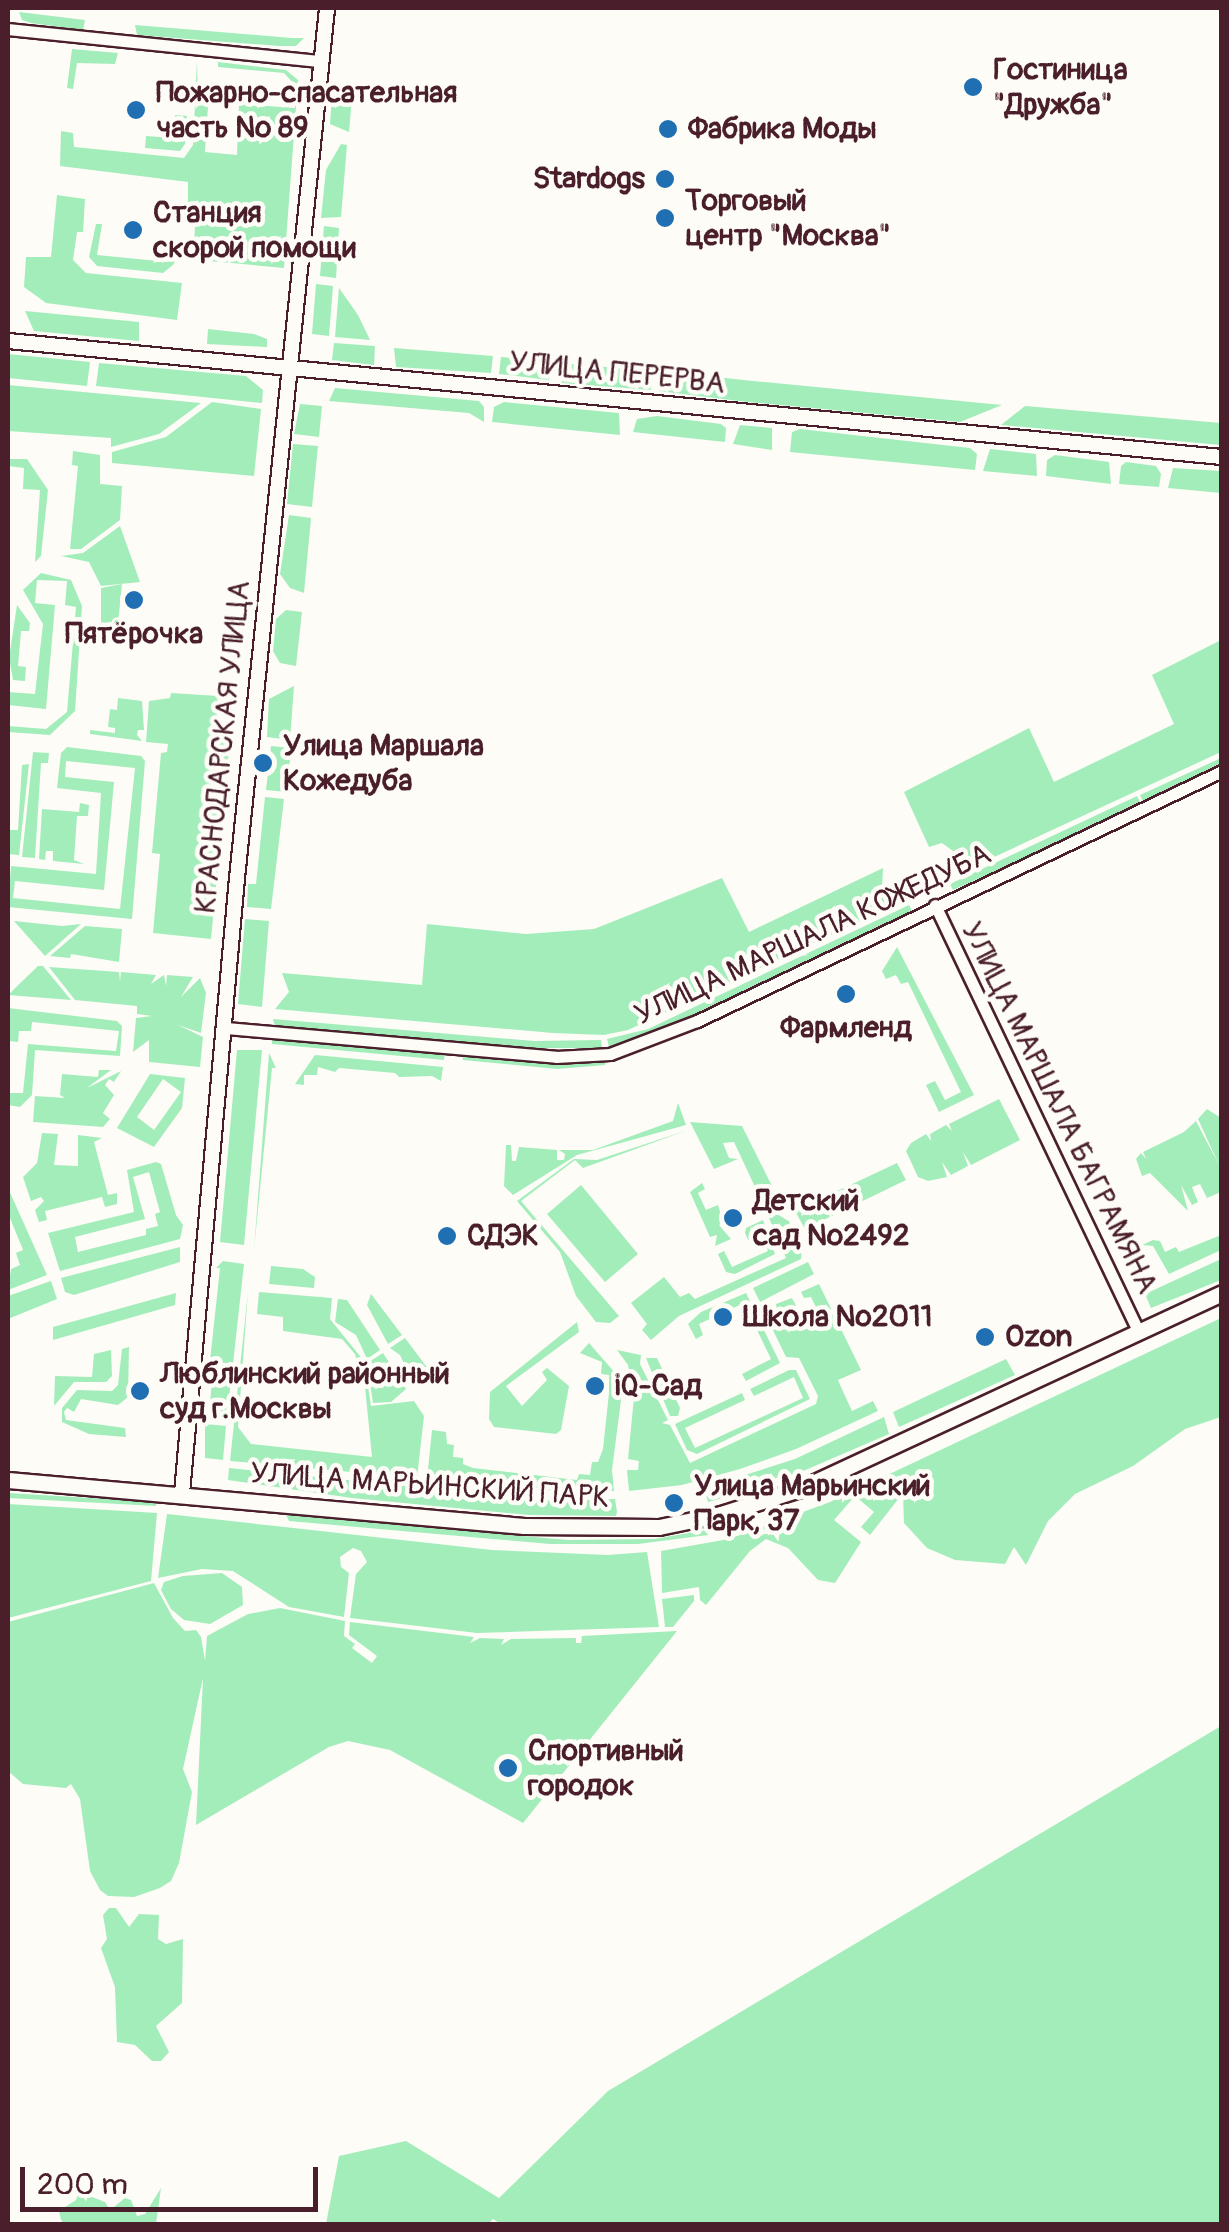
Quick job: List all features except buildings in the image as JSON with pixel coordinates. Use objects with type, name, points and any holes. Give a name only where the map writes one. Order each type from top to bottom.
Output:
[{"type":"main road","name":"УЛИЦА МАРЬИНСКИЙ ПАРК","points":[[8,1480],[524,1526],[659,1527],[721,1514],[800,1489],[1222,1293]]},
{"type":"street","name":"КРАСНОДАРСКАЯ УЛИЦА","points":[[182,1493],[237,878],[328,8]]},
{"type":"street","points":[[8,29],[320,61]]},
{"type":"street","name":"УЛИЦА ПЕРЕРВА","points":[[8,341],[1222,457]]},
{"type":"street","name":"УЛИЦА МАРШАЛА КОЖЕДУБА","points":[[226,1028],[556,1057],[610,1054],[684,1026],[1222,771]]},
{"type":"street","name":"УЛИЦА МАРШАЛА БАГРАМЯНА","points":[[935,906],[1138,1332]]},
{"type":"green space","points":[[19,12],[85,20],[83,30],[31,23],[22,20]]},
{"type":"green space","points":[[135,25],[304,38],[296,46],[279,46],[137,35]]},
{"type":"green space","points":[[72,49],[118,53],[115,64],[77,63],[73,89],[67,88]]},
{"type":"green space","points":[[197,61],[198,104],[208,107],[205,152],[237,155],[239,104],[295,108],[297,87],[284,73],[218,67],[218,62],[286,70],[298,80],[284,268],[199,260],[194,246],[196,206],[188,204],[188,182],[60,166],[61,131],[73,133],[74,147],[184,158],[193,145]]},
{"type":"green space","points":[[332,95],[352,97],[349,132],[330,124]]},
{"type":"green space","points":[[175,115],[187,116],[185,144],[180,151],[145,148],[146,136],[173,138]]},
{"type":"green space","points":[[341,144],[347,145],[341,217],[321,218],[326,170]]},
{"type":"green space","points":[[57,195],[85,199],[83,232],[77,232],[73,260],[86,273],[182,283],[177,320],[46,303],[24,287],[26,257],[51,257]]},
{"type":"green space","points":[[96,224],[102,224],[97,255],[168,262],[169,257],[175,258],[174,264],[163,273],[97,266],[89,257]]},
{"type":"green space","points":[[324,226],[339,228],[336,278],[320,276]]},
{"type":"green space","points":[[316,284],[333,286],[329,336],[312,334]]},
{"type":"green space","points":[[339,288],[358,315],[370,340],[335,337]]},
{"type":"green space","points":[[25,311],[139,322],[139,341],[34,331]]},
{"type":"green space","points":[[208,329],[254,334],[267,339],[267,347],[207,344]]},
{"type":"green space","points":[[334,343],[375,346],[374,365],[332,360]]},
{"type":"green space","points":[[394,348],[493,356],[491,373],[396,367]]},
{"type":"green space","points":[[8,354],[90,362],[87,386],[8,378]]},
{"type":"green space","points":[[501,357],[554,362],[553,369],[549,380],[499,374]]},
{"type":"green space","points":[[99,363],[246,376],[263,390],[262,403],[96,386]]},
{"type":"green space","points":[[559,363],[653,371],[651,390],[562,383]]},
{"type":"green space","points":[[661,371],[1002,405],[960,422],[739,401],[659,391]]},
{"type":"green space","points":[[8,385],[201,403],[159,434],[111,447],[111,438],[8,431]]},
{"type":"green space","points":[[335,388],[479,401],[484,407],[484,422],[469,413],[329,401]]},
{"type":"green space","points":[[212,402],[261,409],[254,476],[112,463],[112,452],[166,437]]},
{"type":"green space","points":[[504,402],[619,413],[620,435],[492,422],[494,407]]},
{"type":"green space","points":[[300,404],[322,406],[319,437],[294,434]]},
{"type":"green space","points":[[1025,406],[1221,423],[1221,445],[1001,425]]},
{"type":"green space","points":[[657,416],[721,424],[726,428],[725,442],[633,432],[637,419]]},
{"type":"green space","points":[[740,425],[772,428],[772,450],[733,444]]},
{"type":"green space","points":[[800,429],[970,448],[977,454],[975,470],[790,452],[792,432]]},
{"type":"green space","points":[[293,444],[318,446],[312,507],[287,504]]},
{"type":"green space","points":[[990,449],[1036,454],[1037,476],[983,471]]},
{"type":"green space","points":[[73,451],[100,455],[100,484],[122,486],[120,520],[81,549],[70,549],[78,466],[72,465]]},
{"type":"green space","points":[[1055,455],[1109,462],[1111,484],[1046,476],[1047,460]]},
{"type":"green space","points":[[8,459],[27,459],[48,490],[41,556],[35,562],[40,490],[23,489],[24,468],[8,466]]},
{"type":"green space","points":[[1126,462],[1156,466],[1161,474],[1159,487],[1119,484],[1121,466]]},
{"type":"green space","points":[[1173,468],[1221,471],[1221,493],[1168,488]]},
{"type":"green space","points":[[289,515],[311,518],[304,593],[290,588],[280,574]]},
{"type":"green space","points":[[120,526],[140,582],[101,586],[89,562],[61,556],[83,553]]},
{"type":"green space","points":[[41,573],[71,580],[82,606],[75,711],[50,735],[8,732],[8,726],[46,729],[67,712],[76,607],[65,605],[67,581],[37,580],[35,603],[55,605],[46,709],[8,705],[8,692],[35,694],[43,624],[23,590]]},
{"type":"green space","points":[[122,584],[116,643],[101,642],[101,588]]},
{"type":"green space","points":[[17,605],[30,623],[29,631],[21,631],[18,666],[26,667],[25,681],[13,680],[9,658]]},
{"type":"green space","points":[[286,610],[302,612],[296,666],[280,663],[273,651],[276,619]]},
{"type":"green space","points":[[1221,640],[1221,752],[953,876],[957,854],[942,843],[929,847],[904,792],[1029,728],[1054,782],[1174,724],[1152,675]]},
{"type":"green space","points":[[294,686],[290,740],[267,737],[269,699]]},
{"type":"green space","points":[[171,693],[218,696],[216,737],[230,739],[211,939],[153,933],[160,854],[152,853],[161,753],[167,752],[168,744],[146,742],[149,701],[170,698]]},
{"type":"green space","points":[[118,698],[142,701],[144,730],[138,730],[137,735],[142,741],[90,734],[90,730],[115,733],[115,728],[108,727],[110,709],[117,710]]},
{"type":"green space","points":[[271,746],[291,748],[287,792],[266,790]]},
{"type":"green space","points":[[67,747],[141,756],[145,761],[132,919],[8,907],[11,866],[96,874],[101,793],[57,788],[61,753]],"holes":[[[66,761],[135,768],[120,909],[13,898],[15,881],[104,890],[114,782],[65,777]]]},
{"type":"green space","points":[[33,752],[49,753],[48,763],[41,763],[35,858],[22,857]]},
{"type":"green space","points":[[1221,758],[1221,766],[1143,801],[1140,795]]},
{"type":"green space","points":[[29,764],[19,855],[8,854],[8,830],[18,830],[22,765]]},
{"type":"green space","points":[[1137,796],[1140,802],[1027,857],[953,890],[950,884]]},
{"type":"green space","points":[[265,797],[284,799],[271,909],[247,907],[248,884],[256,884]]},
{"type":"green space","points":[[80,803],[89,805],[88,816],[77,816],[74,860],[84,864],[53,861],[53,851],[46,851],[45,860],[39,859],[42,809],[79,812]]},
{"type":"green space","points":[[883,868],[882,889],[901,902],[628,1030],[604,1035],[553,1033],[275,1009],[289,992],[282,973],[422,985],[427,924],[526,934],[594,929],[722,878],[749,932]]},
{"type":"green space","points":[[909,905],[912,911],[686,1019],[609,1047],[607,1039],[648,1029]]},
{"type":"green space","points":[[245,919],[269,921],[262,1007],[238,1004]]},
{"type":"green space","points":[[14,921],[62,926],[81,924],[45,956]]},
{"type":"green space","points":[[85,926],[122,929],[119,962],[71,954],[70,958],[50,956]]},
{"type":"green space","points":[[897,947],[974,1095],[939,1112],[926,1085],[935,1081],[945,1100],[961,1092],[908,982],[901,984],[896,975],[886,979],[882,971]]},
{"type":"green space","points":[[38,966],[43,966],[71,1000],[8,995]]},
{"type":"green space","points":[[49,967],[119,972],[120,981],[121,972],[156,975],[151,984],[164,975],[166,986],[167,975],[193,977],[181,997],[200,978],[206,993],[201,1033],[178,1025],[203,1037],[200,1067],[149,1062],[149,1040],[133,1052],[136,1018],[152,1016],[137,1014],[137,1006],[75,1000]]},
{"type":"green space","points":[[8,1008],[117,1021],[122,1026],[120,1056],[35,1050],[32,1095],[20,1107],[8,1105],[8,1093],[23,1093],[28,1044],[116,1051],[119,1031],[32,1022],[31,1031],[19,1031],[18,1042],[9,1041],[8,1057]]},
{"type":"green space","points":[[273,1019],[534,1041],[601,1040],[602,1048],[514,1048],[275,1026]]},
{"type":"green space","points":[[272,1036],[445,1052],[444,1060],[272,1044]]},
{"type":"green space","points":[[237,1050],[262,1050],[244,1245],[220,1242]]},
{"type":"green space","points":[[269,1053],[276,1068],[272,1068],[254,1250]]},
{"type":"green space","points":[[462,1054],[559,1064],[605,1060],[605,1065],[557,1069],[463,1060]]},
{"type":"green space","points":[[315,1055],[443,1067],[441,1081],[432,1076],[399,1077],[395,1073],[339,1068],[335,1072],[318,1067],[317,1075],[304,1075],[304,1085],[295,1084]]},
{"type":"green space","points":[[99,1070],[111,1070],[87,1088],[121,1071],[114,1082],[109,1079],[105,1085],[114,1095],[103,1113],[110,1119],[103,1127],[33,1122],[35,1096],[65,1098],[60,1095],[62,1074],[98,1077]]},
{"type":"green space","points":[[150,1074],[185,1078],[182,1108],[154,1147],[117,1128]],"holes":[[[163,1079],[181,1092],[154,1130],[137,1117]]]},
{"type":"green space","points":[[999,1099],[1020,1140],[971,1165],[963,1152],[968,1166],[951,1175],[942,1162],[947,1177],[928,1181],[918,1177],[906,1151],[911,1143],[926,1134],[931,1141],[930,1134],[946,1125],[952,1131],[949,1124]]},
{"type":"green space","points":[[678,1103],[686,1125],[577,1155],[513,1195],[504,1186],[506,1145],[511,1145],[512,1161],[516,1161],[519,1147],[557,1150],[557,1160],[564,1160],[565,1154],[559,1150],[593,1150],[673,1121]]},
{"type":"green space","points":[[1207,1109],[1221,1118],[1221,1192],[1207,1198],[1200,1184],[1192,1187],[1198,1202],[1192,1205],[1181,1185],[1188,1211],[1150,1173],[1142,1176],[1136,1159],[1141,1153],[1146,1159],[1143,1152],[1184,1132],[1196,1121],[1219,1165],[1198,1119]]},
{"type":"green space","points":[[690,1122],[742,1126],[781,1204],[763,1204],[734,1142],[723,1143],[729,1158],[738,1159],[714,1169]]},
{"type":"green space","points":[[688,1130],[583,1168],[575,1160],[521,1201],[619,1316],[610,1323],[596,1322],[576,1296],[560,1252],[517,1201],[574,1159],[597,1160]]},
{"type":"green space","points":[[42,1133],[58,1134],[54,1165],[78,1166],[78,1135],[102,1138],[94,1142],[108,1195],[117,1193],[117,1204],[105,1207],[102,1197],[45,1211],[47,1220],[39,1222],[35,1210],[44,1201],[41,1197],[31,1201],[23,1177],[37,1163]]},
{"type":"green space","points":[[897,1163],[906,1180],[805,1229],[795,1211]]},
{"type":"green space","points":[[161,1164],[176,1215],[183,1225],[180,1239],[60,1271],[48,1233],[134,1212],[127,1170]],"holes":[[[149,1172],[160,1212],[155,1214],[158,1226],[146,1229],[146,1235],[78,1252],[75,1237],[145,1219],[133,1177]]]},
{"type":"green space","points":[[702,1183],[705,1189],[698,1193],[706,1210],[718,1205],[723,1222],[719,1225],[731,1239],[715,1246],[717,1235],[710,1237],[690,1192]]},
{"type":"green space","points":[[581,1185],[638,1254],[605,1282],[547,1214]]},
{"type":"green space","points":[[8,1188],[47,1275],[8,1290],[11,1269],[20,1265],[16,1253],[23,1250],[8,1213]]},
{"type":"green space","points":[[777,1214],[790,1222],[802,1247],[801,1259],[679,1316],[651,1340],[642,1330],[647,1324],[631,1303],[664,1277],[680,1297],[689,1293],[695,1299],[786,1258],[769,1218]]},
{"type":"green space","points":[[763,1220],[775,1254],[735,1274],[726,1272],[718,1254],[724,1251],[732,1267],[768,1251],[761,1234],[748,1240],[745,1233],[746,1228]]},
{"type":"green space","points":[[1221,1235],[1221,1250],[1169,1274],[1153,1246],[1142,1245],[1160,1241],[1165,1252],[1176,1247],[1179,1252]]},
{"type":"green space","points":[[180,1247],[180,1262],[74,1295],[65,1292],[61,1278]]},
{"type":"green space","points":[[1221,1259],[1221,1280],[1151,1308],[1145,1294]]},
{"type":"green space","points":[[223,1261],[244,1264],[233,1364],[210,1361],[220,1268],[216,1268]]},
{"type":"green space","points":[[808,1262],[814,1274],[760,1302],[753,1288]]},
{"type":"green space","points":[[271,1266],[303,1269],[315,1277],[314,1288],[269,1284]]},
{"type":"green space","points":[[51,1281],[57,1299],[8,1319],[8,1296]]},
{"type":"green space","points":[[819,1284],[861,1370],[838,1380],[852,1411],[873,1401],[878,1411],[796,1449],[740,1469],[682,1485],[629,1491],[627,1470],[638,1470],[639,1461],[628,1459],[634,1397],[628,1365],[617,1350],[641,1355],[640,1364],[668,1420],[662,1423],[670,1425],[690,1463],[816,1404],[818,1396],[799,1358],[786,1357],[769,1322],[778,1317],[776,1304],[792,1298],[807,1327],[822,1320],[811,1297],[804,1298],[801,1292]]},
{"type":"green space","points":[[248,1292],[238,1427],[251,1444],[372,1457],[365,1387],[355,1354],[342,1339],[283,1331],[283,1317],[257,1314],[259,1292],[332,1298],[330,1319],[364,1361],[371,1406],[414,1401],[424,1416],[417,1478],[230,1461]]},
{"type":"green space","points":[[176,1293],[175,1305],[53,1340],[53,1327]]},
{"type":"green space","points":[[746,1293],[780,1363],[746,1381],[742,1374],[771,1359],[744,1303],[699,1324],[703,1335],[696,1339],[688,1324],[701,1312]]},
{"type":"green space","points":[[371,1294],[402,1335],[388,1344],[367,1305]]},
{"type":"green space","points":[[338,1299],[347,1300],[380,1350],[367,1359],[356,1335],[335,1322]]},
{"type":"green space","points":[[1221,1318],[1221,1417],[1185,1429],[1133,1466],[1075,1494],[1048,1521],[1026,1565],[1014,1547],[1005,1564],[955,1560],[927,1548],[904,1523],[903,1493],[870,1535],[861,1527],[874,1512],[855,1496],[834,1520],[861,1542],[835,1583],[818,1580],[788,1548],[766,1539],[750,1551],[706,1605],[700,1600],[699,1587],[662,1593],[661,1551],[729,1539],[830,1502]]},
{"type":"green space","points":[[577,1322],[579,1332],[506,1386],[522,1406],[547,1380],[542,1372],[547,1368],[569,1386],[561,1430],[556,1434],[494,1427],[489,1419],[490,1392]]},
{"type":"green space","points":[[405,1338],[429,1370],[413,1383],[400,1355],[390,1348]]},
{"type":"green space","points":[[589,1343],[616,1374],[621,1400],[612,1470],[614,1491],[557,1491],[427,1479],[432,1430],[446,1432],[447,1444],[454,1445],[453,1457],[463,1458],[463,1464],[473,1468],[577,1480],[579,1474],[590,1475],[592,1462],[598,1462],[603,1449],[609,1375],[601,1374],[602,1362],[580,1353]]},
{"type":"green space","points":[[129,1347],[128,1397],[118,1405],[81,1399],[74,1412],[67,1408],[64,1412],[66,1420],[125,1428],[126,1437],[89,1434],[62,1422],[62,1408],[77,1390],[112,1391],[118,1385],[122,1349]]},
{"type":"green space","points":[[111,1350],[112,1376],[106,1382],[74,1382],[54,1406],[55,1376],[92,1377],[94,1354]]},
{"type":"green space","points":[[383,1353],[396,1373],[393,1376],[397,1374],[406,1389],[391,1402],[373,1403],[367,1363]]},
{"type":"green space","points":[[646,1358],[657,1358],[680,1408],[678,1416],[670,1416]]},
{"type":"green space","points":[[1006,1359],[1015,1375],[899,1427],[893,1412]]},
{"type":"green space","points":[[213,1368],[232,1371],[227,1418],[209,1416]]},
{"type":"green space","points":[[796,1370],[810,1399],[697,1454],[687,1450],[675,1424],[742,1393],[745,1400],[685,1428],[695,1448],[803,1398],[794,1377],[754,1396],[750,1389]]},
{"type":"green space","points":[[884,1417],[889,1434],[773,1484],[708,1502],[704,1488],[795,1459]]},
{"type":"green space","points":[[205,1424],[226,1426],[223,1460],[205,1458]]},
{"type":"green space","points":[[229,1468],[555,1501],[615,1499],[617,1512],[616,1516],[529,1515],[352,1498],[228,1480]]},
{"type":"green space","points":[[8,1493],[156,1502],[156,1506],[8,1498]]},
{"type":"green space","points":[[8,1504],[157,1513],[151,1581],[8,1618]]},
{"type":"green space","points":[[167,1514],[492,1550],[608,1555],[647,1552],[659,1627],[477,1633],[350,1618],[356,1574],[367,1562],[361,1551],[353,1548],[340,1557],[341,1567],[349,1573],[344,1617],[289,1607],[233,1571],[202,1569],[158,1578]]},
{"type":"green space","points":[[286,1515],[568,1540],[654,1539],[706,1530],[708,1535],[638,1544],[550,1544],[289,1521]]},
{"type":"green space","points":[[222,1573],[242,1587],[243,1605],[210,1624],[184,1620],[171,1609],[161,1590],[164,1582],[183,1576]]},
{"type":"green space","points":[[154,1583],[173,1618],[185,1631],[196,1630],[201,1637],[205,1661],[207,1636],[248,1614],[280,1608],[345,1621],[344,1636],[355,1644],[352,1648],[372,1663],[377,1656],[349,1635],[350,1622],[474,1637],[470,1643],[480,1638],[504,1639],[501,1645],[511,1639],[576,1638],[576,1643],[581,1643],[582,1636],[677,1631],[523,1823],[390,1750],[348,1741],[329,1747],[196,1825],[203,1678],[183,1769],[192,1792],[179,1863],[171,1881],[160,1888],[134,1897],[108,1896],[90,1871],[80,1799],[71,1784],[66,1788],[23,1784],[8,1771],[8,1622]]},
{"type":"green space","points":[[694,1595],[694,1601],[673,1627],[665,1627],[662,1599]]},
{"type":"green space","points":[[1221,1726],[1221,2224],[501,2224],[493,2219],[488,2224],[326,2224],[339,2156],[406,2141],[499,2198],[608,2091]]},
{"type":"green space","points":[[109,1908],[116,1908],[129,1927],[139,1914],[159,1915],[158,1939],[166,1944],[183,1939],[182,2003],[156,2026],[169,2052],[161,2061],[152,2061],[135,2045],[117,2042],[115,1987],[101,1948],[107,1939],[103,1915]]},
{"type":"green space","points":[[161,2188],[156,2224],[64,2224],[61,2220],[59,2211],[76,2200],[79,2192],[105,2202],[110,2210],[125,2198],[131,2200],[137,2216],[145,2214]]},
{"type":"place","name":"Гостиница \"Дружба\"","points":[[973,87]]},
{"type":"place","name":"Пожарно-спасательная часть № 89","points":[[136,110]]},
{"type":"place","name":"Фабрика Моды","points":[[668,129]]},
{"type":"place","name":"Stardogs","points":[[665,179]]},
{"type":"place","name":"Торговый центр \"Москва\"","points":[[665,218]]},
{"type":"place","name":"Станция скорой помощи","points":[[133,230]]},
{"type":"place","name":"Пятёрочка","points":[[134,600]]},
{"type":"place","name":"Улица Маршала Кожедуба","points":[[263,763]]},
{"type":"place","name":"Фармленд","points":[[846,994]]},
{"type":"place","name":"Детский сад №2492","points":[[733,1218]]},
{"type":"place","name":"СДЭК","points":[[447,1236]]},
{"type":"place","name":"Школа №2011","points":[[723,1317]]},
{"type":"place","name":"Ozon","points":[[985,1337]]},
{"type":"place","name":"iQ-Сад","points":[[595,1386]]},
{"type":"place","name":"Люблинский районный суд г.Москвы","points":[[140,1391]]},
{"type":"place","name":"Улица Марьинский Парк, 37","points":[[674,1503]]},
{"type":"place","name":"Спортивный городок","points":[[508,1768]]}]
